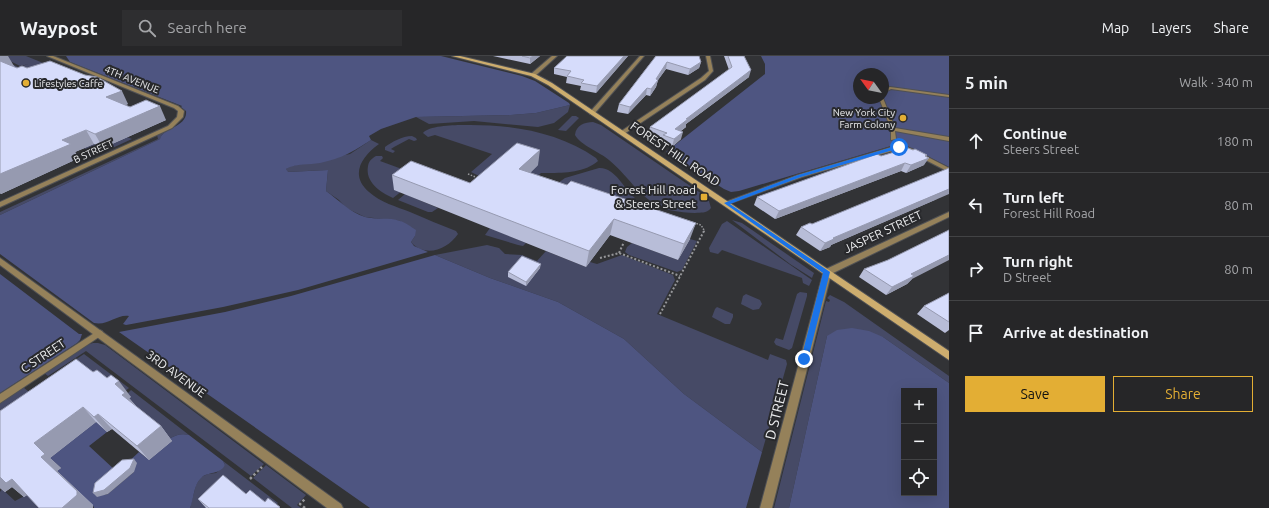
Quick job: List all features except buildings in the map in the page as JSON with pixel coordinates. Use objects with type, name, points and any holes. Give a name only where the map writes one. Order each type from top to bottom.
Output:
[{"type":"street","name":"4TH AVENUE","points":[[49,56],[60,58],[176,107]]},
{"type":"street","name":"FOREST HILL ROAD","points":[[454,56],[466,57],[533,75],[550,84],[949,356]]},
{"type":"street","points":[[533,75],[555,56]]},
{"type":"street","points":[[592,113],[642,56]]},
{"type":"street","points":[[622,133],[703,79],[711,71],[708,56]]},
{"type":"street","name":"B STREET","points":[[0,205],[170,127],[180,117],[181,111],[176,107]]},
{"type":"street","points":[[726,203],[800,176],[896,147],[902,147],[949,170]]},
{"type":"street","name":"JASPER STREET","points":[[827,272],[949,214]]},
{"type":"street","name":"3RD AVENUE","points":[[0,261],[337,508]]},
{"type":"street","name":"D STREET","points":[[766,508],[827,272]]},
{"type":"lane","points":[[889,89],[949,96]]},
{"type":"lane","points":[[883,104],[893,129],[893,139]]},
{"type":"lane","points":[[893,129],[949,139]]},
{"type":"lane","name":"C STREET","points":[[0,399],[99,333]]},
{"type":"path","points":[[468,174],[479,178]]},
{"type":"path","points":[[660,314],[704,231],[704,228],[698,223],[681,219]]},
{"type":"path","points":[[620,253],[620,248],[624,242]]},
{"type":"path","points":[[600,258],[620,253],[680,276]]},
{"type":"path","points":[[250,479],[264,464]]},
{"type":"path","points":[[305,508],[300,504],[307,496]]},
{"type":"shaded area","points":[[0,56],[26,56],[48,65],[0,81],[6,61],[18,67],[29,64],[20,66]]},
{"type":"shaded area","points":[[66,56],[441,56],[522,76],[535,81],[570,105],[536,113],[511,115],[416,117],[381,129],[369,136],[371,140],[341,157],[320,163],[299,165],[286,169],[288,172],[328,170],[326,191],[359,215],[369,218],[396,220],[406,223],[416,230],[415,236],[411,242],[414,246],[428,252],[298,290],[223,307],[126,325],[123,324],[129,316],[120,317],[104,323],[94,323],[0,254],[0,215],[160,139],[165,132],[183,121],[186,116],[186,111],[181,107],[182,106],[70,62]]},
{"type":"shaded area","points":[[761,56],[949,56],[949,167],[901,143],[739,191],[731,192],[666,152],[765,74],[765,64]]},
{"type":"shaded area","points":[[570,105],[568,112],[554,123],[538,127],[474,121],[429,124],[416,117],[511,115],[536,113]]},
{"type":"shaded area","points":[[572,116],[579,118],[566,131],[558,130]]},
{"type":"shaded area","points":[[593,122],[601,125],[702,194],[700,196],[709,201],[711,208],[703,212],[683,212],[669,210],[650,201],[617,167],[601,154],[581,142],[575,135],[579,126],[584,123]]},
{"type":"shaded area","points":[[462,125],[497,126],[549,135],[581,149],[596,158],[598,161],[578,171],[541,173],[526,187],[518,184],[538,165],[479,176],[471,172],[492,154],[435,135],[428,137],[423,133],[435,127]]},
{"type":"shaded area","points":[[170,129],[162,135],[160,139],[0,215],[0,212],[158,139],[157,135]]},
{"type":"shaded area","points":[[412,136],[417,140],[414,141],[409,139],[394,147],[391,149],[395,151],[393,153],[385,150],[385,147],[394,141]]},
{"type":"shaded area","points":[[127,137],[132,139],[97,155],[84,148],[94,144],[103,148]]},
{"type":"shaded area","points":[[371,140],[379,144],[367,154],[360,166],[359,173],[363,186],[373,196],[383,201],[456,231],[458,234],[448,244],[436,250],[423,250],[411,242],[415,236],[400,221],[365,217],[346,208],[339,200],[326,191],[328,170],[287,172],[286,169],[291,166],[350,154]]},
{"type":"shaded area","points":[[376,156],[382,156],[383,158],[380,161],[421,176],[393,198],[383,193],[371,182],[368,172],[368,164],[370,160]]},
{"type":"shaded area","points":[[599,168],[610,171],[615,175],[635,198],[634,199],[645,206],[643,209],[558,183],[565,178]]},
{"type":"shaded area","points":[[405,194],[438,208],[432,212],[428,212],[398,200]]},
{"type":"shaded area","points":[[732,220],[742,223],[814,273],[812,278],[790,264]]},
{"type":"shaded area","points":[[727,221],[812,280],[809,286],[803,283],[802,278],[722,250],[718,254],[710,252],[709,248],[722,224]]},
{"type":"shaded area","points":[[490,228],[526,243],[523,246],[485,235]]},
{"type":"shaded area","points":[[690,239],[697,241],[682,270],[677,272],[629,255],[625,252],[627,247],[632,243],[678,260]]},
{"type":"shaded area","points":[[487,245],[499,248],[505,254],[522,255],[537,261],[546,251],[586,267],[590,262],[597,264],[622,255],[673,275],[675,280],[657,314],[768,360],[770,354],[786,360],[787,364],[762,452],[684,394],[624,339],[558,302],[490,278],[435,255]]},
{"type":"shaded area","points":[[435,255],[490,278],[558,302],[624,339],[684,394],[762,452],[746,508],[370,508],[119,332],[225,312],[291,296]]},
{"type":"shaded area","points":[[0,274],[79,334],[82,334],[77,343],[0,393]]},
{"type":"shaded area","points":[[800,292],[807,293],[807,296],[792,348],[789,350],[776,345],[774,342],[776,338],[783,340],[797,294]]},
{"type":"shaded area","points":[[746,294],[760,300],[762,304],[759,309],[753,310],[741,304],[743,296]]},
{"type":"shaded area","points":[[830,295],[844,302],[949,376],[949,383],[883,337],[827,336],[789,508],[774,508],[826,301],[829,302],[830,300],[827,298]]},
{"type":"shaded area","points":[[717,307],[733,314],[730,324],[725,324],[712,317]]},
{"type":"shaded area","points":[[852,328],[869,331],[883,337],[949,383],[949,508],[789,508],[827,336],[837,330]]},
{"type":"shaded area","points":[[93,343],[105,345],[264,464],[251,476],[86,351],[48,376],[44,373],[84,346]]},
{"type":"shaded area","points":[[84,354],[129,388],[124,392],[35,387]]},
{"type":"shaded area","points":[[23,387],[29,392],[0,424],[0,403]]},
{"type":"shaded area","points":[[131,390],[189,435],[183,434],[169,439],[127,399],[127,394]]},
{"type":"shaded area","points":[[96,422],[107,432],[89,446],[116,471],[104,495],[108,494],[134,472],[126,464],[139,452],[149,460],[172,441],[169,439],[174,436],[183,434],[189,435],[223,461],[225,465],[217,472],[207,474],[198,481],[190,508],[94,508],[57,471],[61,468],[50,458]]},
{"type":"shaded area","points":[[223,461],[278,503],[273,508],[190,508],[196,485],[201,477],[216,473],[225,465]]},
{"type":"shaded area","points":[[266,465],[306,495],[297,505],[301,508],[292,508],[253,478]]},
{"type":"shaded area","points":[[2,489],[15,501],[30,493],[44,508],[0,508],[0,492]]},
{"type":"place","name":"Lifestyles Caffe","points":[[26,83]]},
{"type":"place","name":"New York City Farm Colony","points":[[903,118]]},
{"type":"place","name":"Forest Hill Road & Steers Street","points":[[704,197]]},
{"type":"route","points":[[804,359],[827,272],[726,203],[800,176],[899,147]]}]
